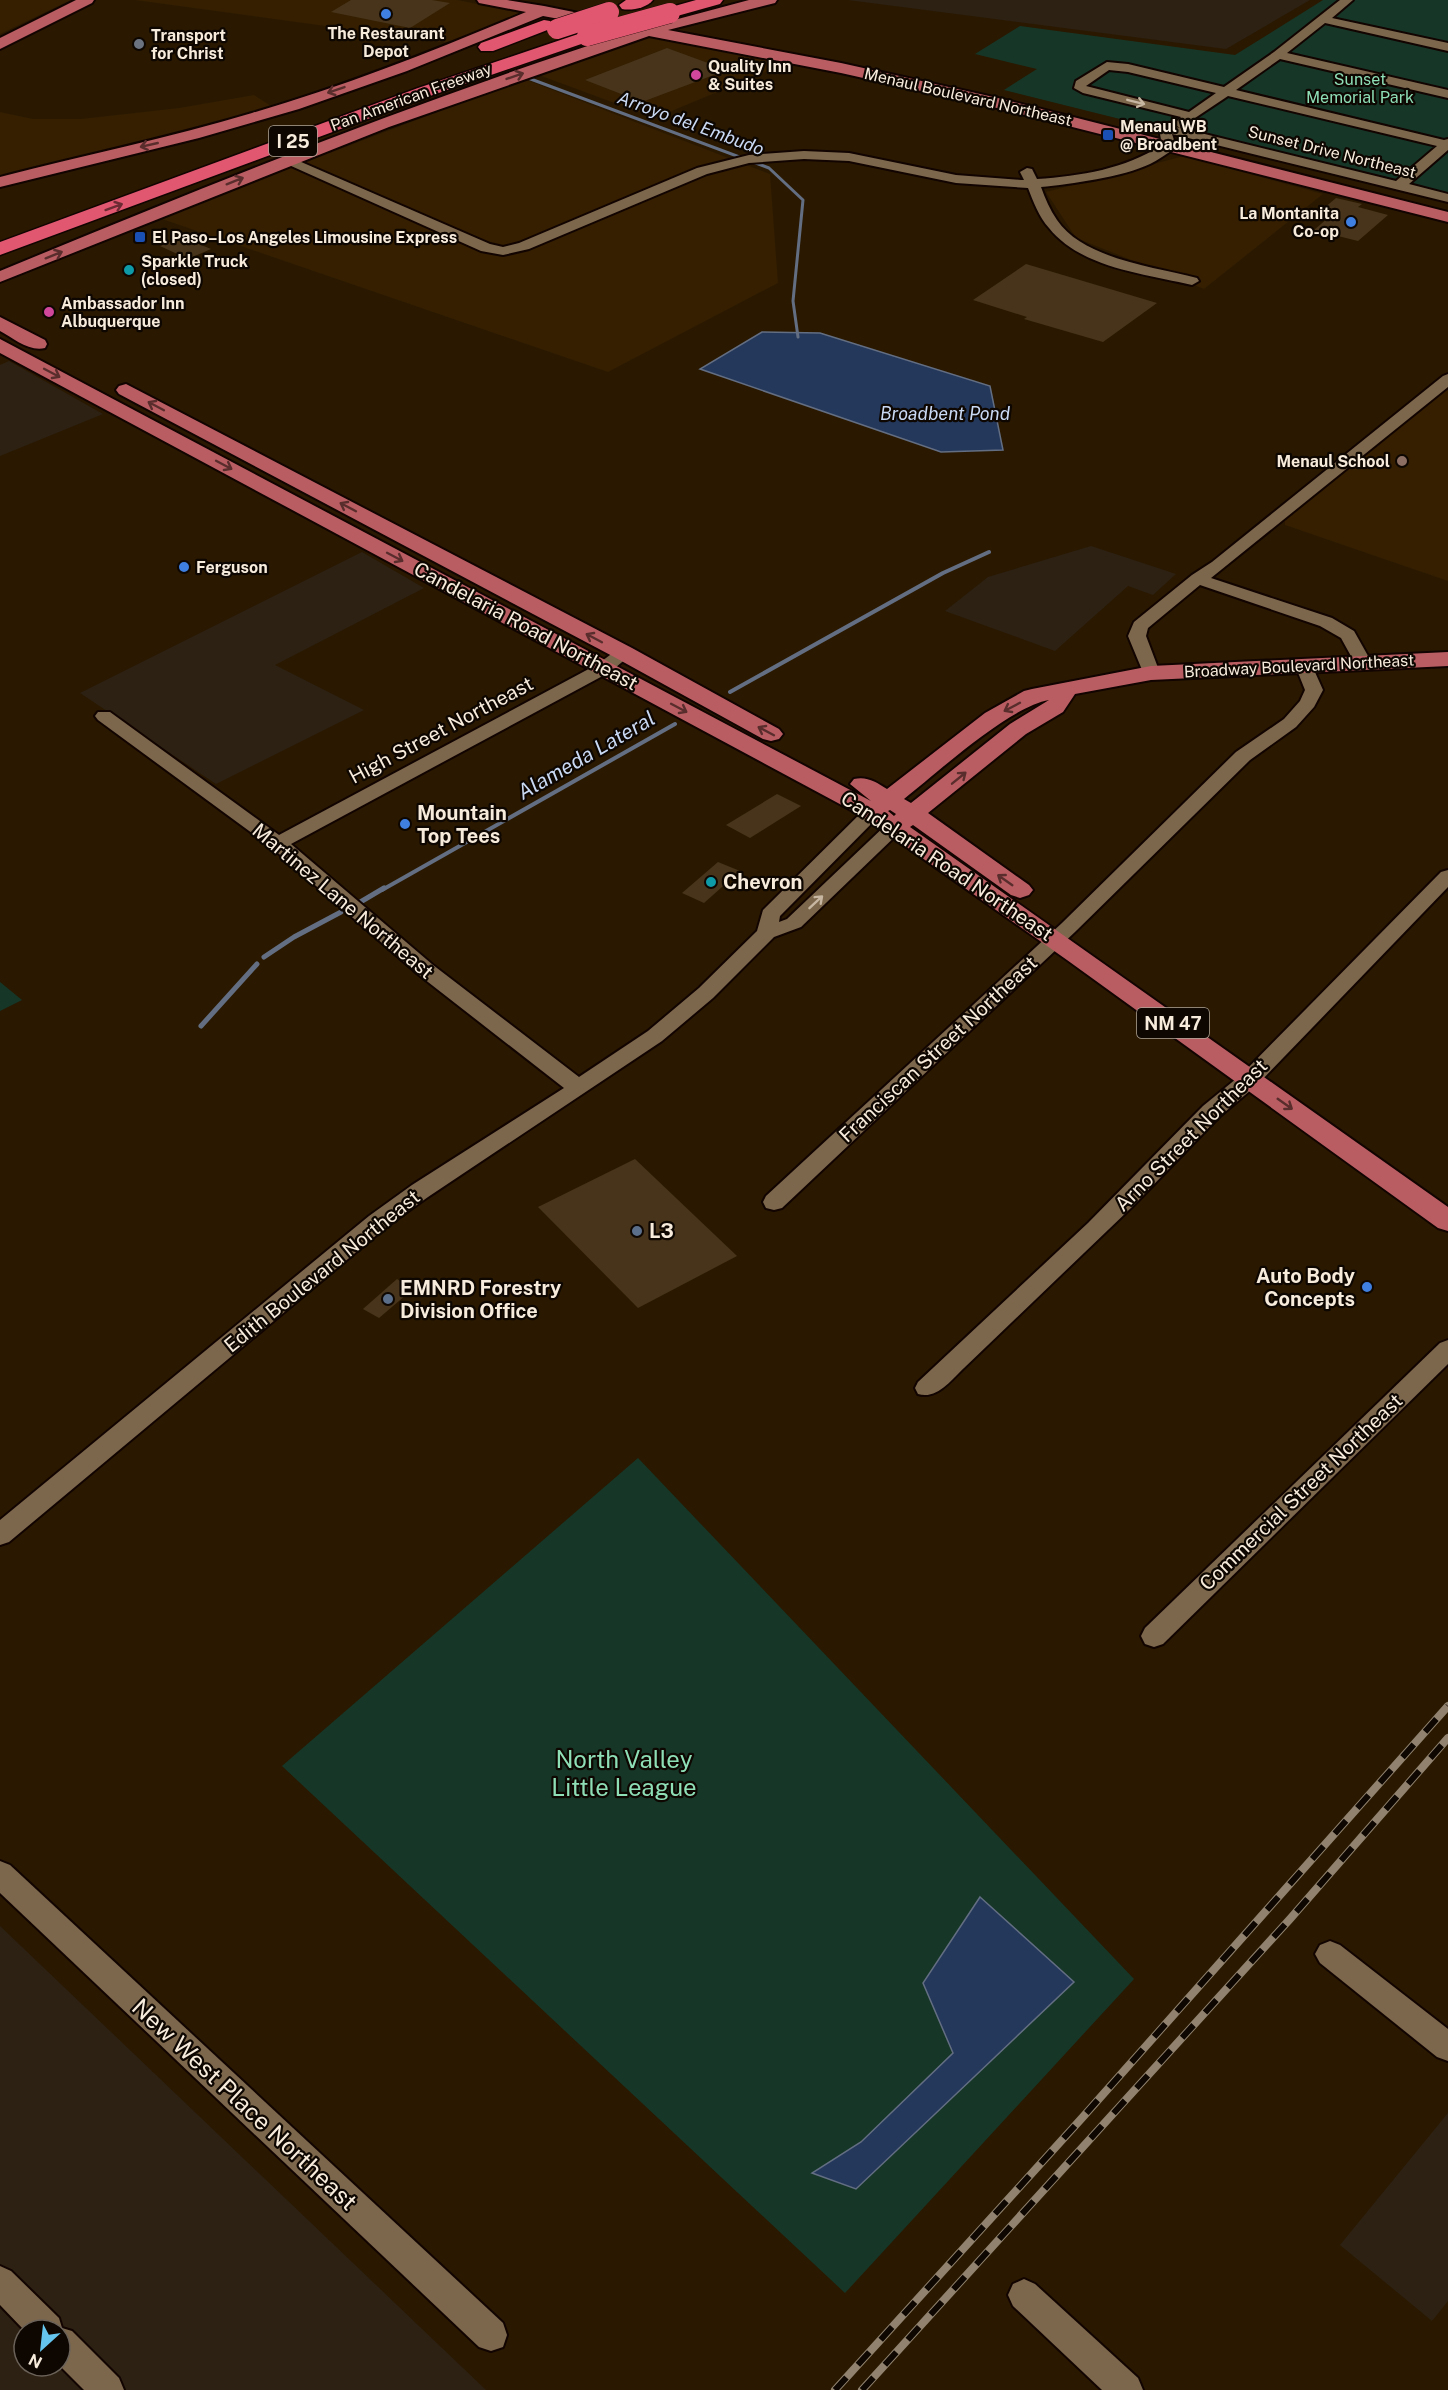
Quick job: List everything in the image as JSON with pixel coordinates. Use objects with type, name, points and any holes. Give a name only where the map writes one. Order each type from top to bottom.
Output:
[{"type":"highway","name":"Pan American Freeway","points":[[0,249],[424,92],[688,0]]},
{"type":"highway","points":[[653,11],[714,0]]},
{"type":"highway","points":[[553,14],[608,1]]},
{"type":"highway","name":"Pan American Freeway","points":[[0,231],[325,109],[553,14],[653,11]]},
{"type":"main road","points":[[0,44],[87,0]]},
{"type":"main road","name":"Menaul Boulevard Northeast","points":[[484,0],[841,68],[1166,138],[1448,206]]},
{"type":"main road","name":"Menaul Boulevard Northeast","points":[[529,0],[553,14],[653,11],[1009,96],[1448,217]]},
{"type":"main road","points":[[0,277],[287,161],[472,91],[648,31],[653,11],[770,0]]},
{"type":"main road","points":[[0,182],[221,127],[296,105],[450,48],[553,14]]},
{"type":"main road","points":[[0,323],[57,354]]},
{"type":"main road","name":"Candelaria Road Northeast","points":[[0,345],[604,668],[882,806]]},
{"type":"main road","name":"Candelaria Road Northeast","points":[[106,379],[624,653],[882,806],[1256,1072],[1448,1198]]},
{"type":"main road","name":"Broadway Boulevard Northeast","points":[[1151,673],[1448,659]]},
{"type":"main road","name":"Edith Boulevard Northeast","points":[[882,806],[993,718],[1032,696],[1104,680],[1151,673]]},
{"type":"main road","name":"Edith Boulevard Northeast","points":[[904,821],[1018,729],[1055,707],[1067,690]]},
{"type":"main road","name":"Candelaria Road Northeast","points":[[1256,1072],[1448,1221]]},
{"type":"street","points":[[287,161],[486,248],[503,251],[527,245],[702,171],[766,157],[804,155],[849,157],[984,183],[1064,181],[1140,164],[1192,116],[1278,55],[1347,0]]},
{"type":"street","points":[[1322,19],[1448,47]]},
{"type":"street","points":[[1278,55],[1448,94]]},
{"type":"street","points":[[1192,116],[1080,88],[1080,84],[1107,66],[1116,66],[1448,144]]},
{"type":"street","name":"Sunset Drive Northeast","points":[[1166,138],[1448,198]]},
{"type":"street","points":[[1399,186],[1448,144]]},
{"type":"street","points":[[1025,170],[1049,218],[1062,236],[1096,254],[1192,281]]},
{"type":"street","points":[[1151,673],[1137,636],[1140,626],[1198,579],[1218,566],[1448,379]]},
{"type":"street","points":[[1198,579],[1326,622],[1348,635],[1363,663]]},
{"type":"street","name":"High Street Northeast","points":[[278,843],[604,668],[624,653]]},
{"type":"street","name":"Franciscan Street Northeast","points":[[774,1202],[1062,934],[1243,756],[1290,723],[1308,703],[1314,690],[1304,665]]},
{"type":"street","name":"Martinez Lane Northeast","points":[[104,716],[278,843],[426,970],[579,1088]]},
{"type":"street","name":"Edith Boulevard Northeast","points":[[767,933],[770,914],[882,806]]},
{"type":"street","name":"Edith Boulevard Northeast","points":[[0,1535],[377,1222],[420,1191],[579,1088],[663,1029],[706,993],[767,933],[794,923],[904,821]]},
{"type":"street","name":"Arno Street Northeast","points":[[927,1388],[1008,1315],[1182,1145],[1232,1091],[1256,1072],[1448,876]]},
{"type":"street","name":"Commercial Street Northeast","points":[[1154,1636],[1448,1349]]},
{"type":"street","name":"New West Place Northeast","points":[[0,1874],[491,2335]]},
{"type":"street","points":[[1330,1954],[1448,2047]]},
{"type":"street","points":[[0,2282],[35,2318]]},
{"type":"street","points":[[1024,2295],[1125,2390]]},
{"type":"street","points":[[72,2355],[107,2390]]},
{"type":"shaded area","points":[[0,0],[71,0],[0,34]]},
{"type":"shaded area","points":[[135,0],[458,0],[520,13],[450,43]]},
{"type":"shaded area","points":[[848,0],[1310,0],[1226,49]]},
{"type":"shaded area","points":[[646,36],[786,61],[770,70],[655,118],[536,74]]},
{"type":"shaded area","points":[[524,79],[770,174],[778,283],[608,372],[159,218]]},
{"type":"shaded area","points":[[254,95],[271,106],[234,118],[0,176],[0,112],[33,119],[81,119],[179,108]]},
{"type":"shaded area","points":[[1184,156],[1323,194],[1204,289],[1076,238],[1046,192]]},
{"type":"shaded area","points":[[9,361],[103,414],[0,456],[0,365]]},
{"type":"shaded area","name":"Menaul School","points":[[1448,387],[1448,581],[1285,525],[1285,518]]},
{"type":"shaded area","points":[[1091,546],[1176,574],[1153,595],[1128,586],[1055,651],[945,611],[988,577]]},
{"type":"shaded area","points":[[362,552],[424,588],[275,665],[364,710],[216,784],[80,693]]},
{"type":"shaded area","points":[[0,1926],[486,2390],[0,2390]]},
{"type":"shaded area","points":[[1448,2113],[1448,2301],[1432,2321],[1340,2245]]},
{"type":"green space","name":"Sunset Memorial Park","points":[[1323,0],[1448,0],[1448,201],[1004,90],[1037,69],[975,54],[1020,26],[1235,55]]},
{"type":"green space","points":[[0,982],[22,1000],[0,1011]]},
{"type":"green space","name":"North Valley Little League","points":[[638,1458],[1134,1979],[845,2293],[282,1766]]},
{"type":"water","name":"Broadbent Pond","points":[[762,332],[820,333],[990,386],[1003,450],[941,452],[700,369]]},
{"type":"water","points":[[980,1897],[1074,1982],[856,2189],[812,2173],[861,2142],[953,2053],[923,1983]]},
{"type":"building","name":"The Restaurant Depot","points":[[351,0],[432,0],[450,3],[410,28],[331,12]]},
{"type":"building","name":"Quality Inn & Suites","points":[[667,48],[727,70],[642,102],[585,80]]},
{"type":"building","name":"La Montanita Co-op","points":[[1336,198],[1362,204],[1358,207],[1388,215],[1358,241],[1314,230],[1335,212],[1323,209]]},
{"type":"building","points":[[182,237],[211,249],[188,259],[160,246]]},
{"type":"building","points":[[1026,264],[1157,303],[1103,342],[1024,319],[1027,317],[973,300]]},
{"type":"building","name":"Chevron","points":[[777,794],[801,806],[750,838],[726,825]]},
{"type":"building","name":"Chevron","points":[[718,862],[740,871],[704,903],[682,893]]},
{"type":"building","name":"L3","points":[[635,1159],[737,1256],[638,1308],[538,1207]]},
{"type":"building","name":"EMNRD Forestry Division Office","points":[[397,1279],[413,1289],[379,1318],[363,1309]]},
{"type":"waterway","name":"Arroyo del Embudo","points":[[528,78],[769,168],[803,200],[793,301],[798,337]]},
{"type":"waterway","points":[[730,692],[943,573],[989,552]]},
{"type":"waterway","name":"Alameda Lateral","points":[[382,890],[675,724]]},
{"type":"waterway","name":"Alameda Lateral","points":[[357,904],[384,888]]},
{"type":"waterway","points":[[264,957],[294,937],[341,912]]},
{"type":"waterway","points":[[201,1026],[257,964]]},
{"type":"railway","points":[[835,2390],[1082,2118],[1448,1706]]},
{"type":"railway","points":[[862,2390],[1290,1919],[1448,1738]]},
{"type":"place","name":"The Restaurant Depot","points":[[386,14]]},
{"type":"place","name":"Transport for Christ","points":[[139,44]]},
{"type":"place","name":"Quality Inn & Suites","points":[[696,75]]},
{"type":"place","name":"Menaul WB @ Broadbent","points":[[1108,135]]},
{"type":"place","name":"La Montanita Co-op","points":[[1351,222]]},
{"type":"place","name":"El Paso–Los Angeles Limousine Express","points":[[140,237]]},
{"type":"place","name":"Sparkle Truck (closed)","points":[[129,270]]},
{"type":"place","name":"Ambassador Inn Albuquerque","points":[[49,312]]},
{"type":"place","name":"Menaul School","points":[[1402,461]]},
{"type":"place","name":"Ferguson","points":[[184,567]]},
{"type":"place","name":"Mountain Top Tees","points":[[405,824]]},
{"type":"place","name":"Chevron","points":[[711,882]]},
{"type":"place","name":"L3","points":[[637,1231]]},
{"type":"place","name":"Auto Body Concepts","points":[[1367,1287]]},
{"type":"place","name":"EMNRD Forestry Division Office","points":[[388,1299]]}]
